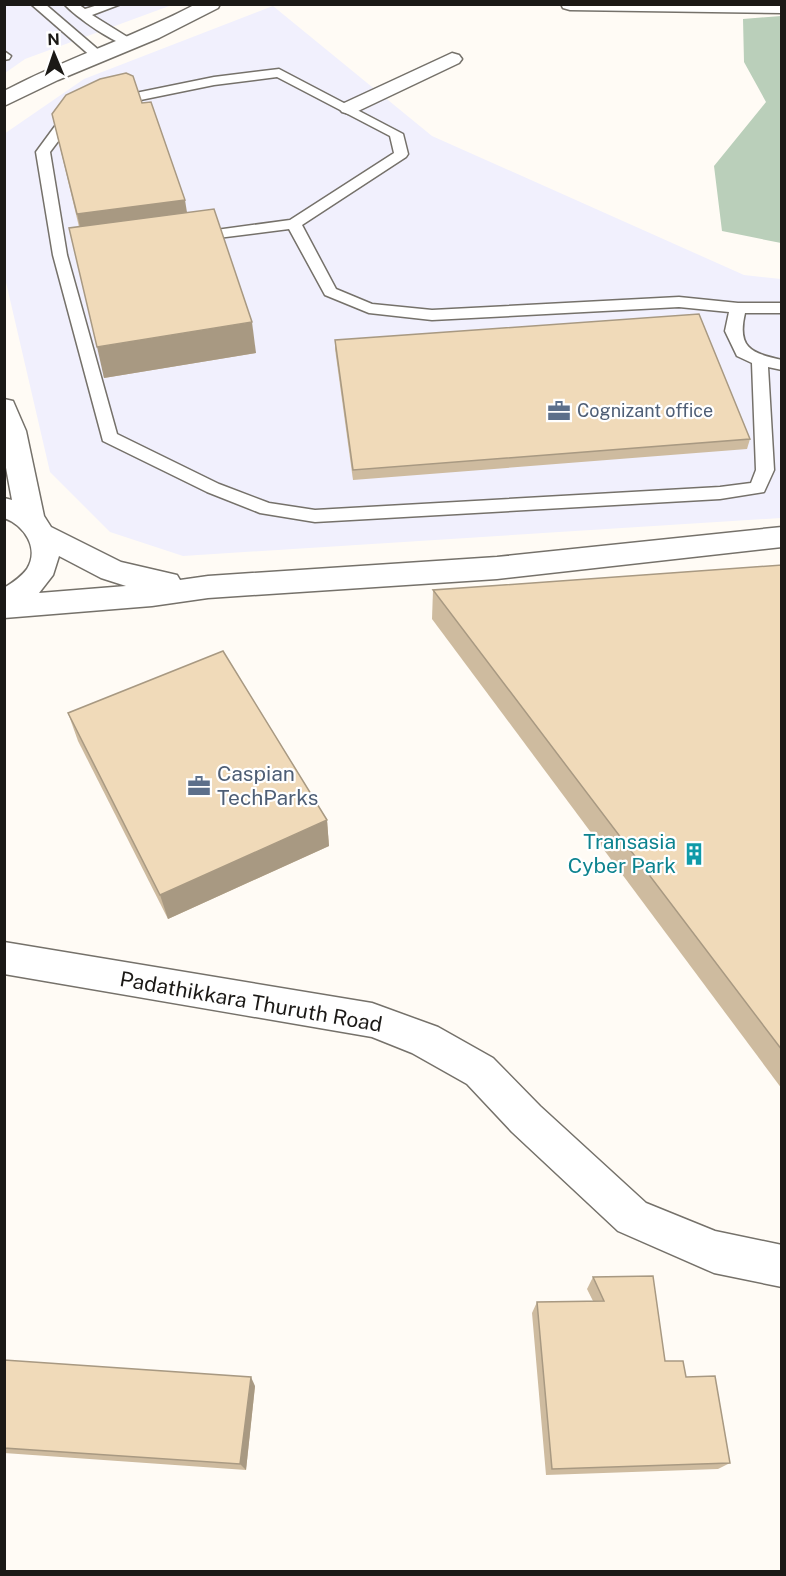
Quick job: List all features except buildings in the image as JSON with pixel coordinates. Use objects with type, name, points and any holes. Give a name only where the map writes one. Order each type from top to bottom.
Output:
[{"type":"street","points":[[4,100],[31,83],[131,43],[211,4]]},
{"type":"street","points":[[570,4],[782,7]]},
{"type":"street","points":[[349,108],[452,59]]},
{"type":"street","points":[[4,407],[13,431],[26,520],[46,554],[38,574],[21,593],[4,605]]},
{"type":"street","points":[[26,520],[111,570],[138,579],[208,586]]},
{"type":"street","points":[[4,605],[152,595],[208,586],[497,568],[782,537]]},
{"type":"street","name":"Padathikkara Thuruth Road","points":[[4,958],[372,1020],[426,1040],[480,1071],[526,1119],[632,1216],[714,1252],[782,1266]]},
{"type":"lane","points":[[37,4],[97,55]]},
{"type":"lane","points":[[69,4],[131,43]]},
{"type":"lane","points":[[82,14],[115,4]]},
{"type":"lane","points":[[177,240],[294,224],[400,154],[396,134],[279,73],[145,93],[101,104],[66,121],[43,152],[109,437],[213,488],[276,510],[315,516],[720,493],[758,488],[765,470],[760,360]]},
{"type":"lane","points":[[294,224],[330,292],[369,308],[432,315],[679,303],[738,308],[782,308]]},
{"type":"lane","points":[[738,308],[733,331],[743,352],[760,360],[782,365]]},
{"type":"shaded area","points":[[5,5],[172,5],[25,59],[5,73]]},
{"type":"shaded area","points":[[273,6],[432,136],[744,275],[781,279],[781,518],[183,556],[110,532],[50,472],[5,278],[4,134],[84,79]]},
{"type":"green space","points":[[782,16],[781,243],[722,231],[714,166],[766,102],[744,62],[743,19]]},
{"type":"place","name":"Cognizant office","points":[[559,411]]},
{"type":"place","name":"Caspian TechParks","points":[[199,786]]},
{"type":"place","name":"Transasia Cyber Park","points":[[694,854]]}]
